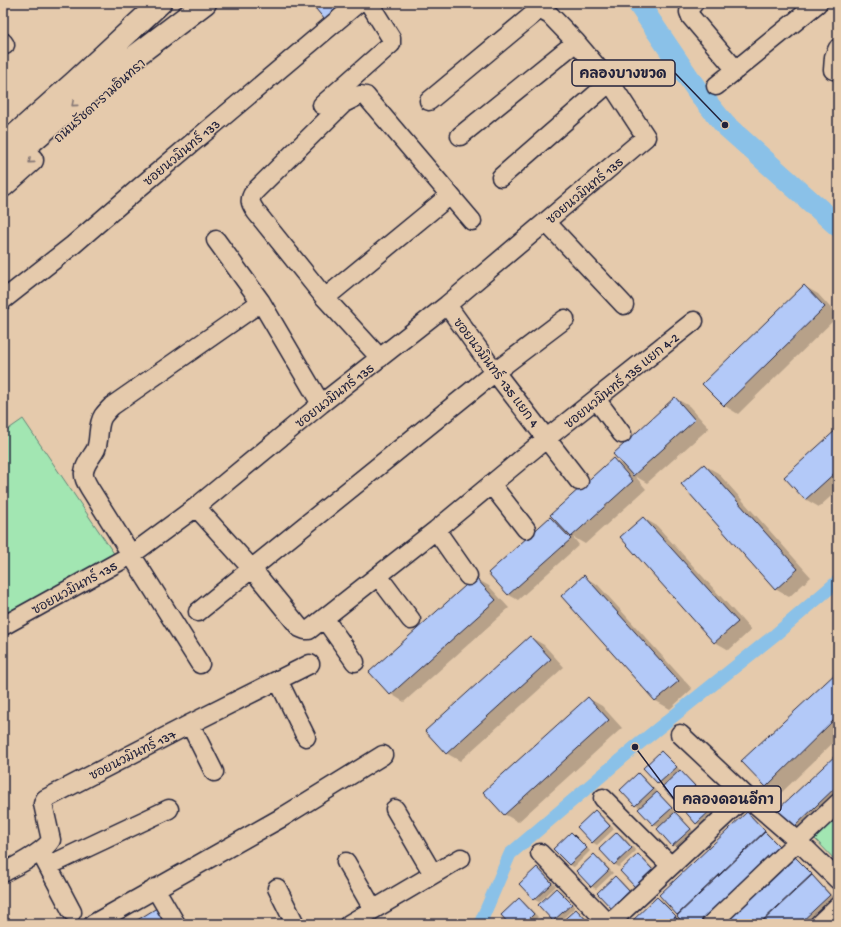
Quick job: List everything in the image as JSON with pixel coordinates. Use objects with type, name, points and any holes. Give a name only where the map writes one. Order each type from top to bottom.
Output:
[{"type":"main road","points":[[3,126],[66,73],[159,3]]},
{"type":"main road","points":[[3,146],[76,81],[159,3]]},
{"type":"main road","name":"ถนนรัชดา-รามอินทรา","points":[[3,166],[96,86],[199,8]]},
{"type":"main road","name":"ถนนรัชดา-รามอินทรา","points":[[3,186],[112,90],[199,8]]},
{"type":"street","name":"ซอยนวมินทร์ 133","points":[[3,300],[73,245],[358,3]]},
{"type":"street","points":[[322,105],[391,44],[391,38],[369,3]]},
{"type":"street","points":[[694,3],[689,12],[691,17],[736,70]]},
{"type":"street","points":[[716,86],[818,3]]},
{"type":"street","points":[[429,101],[536,12],[541,10],[550,15],[576,42],[610,82],[501,176]]},
{"type":"street","points":[[460,136],[576,42]]},
{"type":"street","points":[[833,70],[834,57],[838,48]]},
{"type":"street","name":"ซอยนวมินทร์ 135","points":[[3,626],[131,555],[196,507],[321,404],[447,306],[646,137],[610,82]]},
{"type":"street","points":[[380,358],[325,298],[256,212],[250,201],[254,192],[344,103],[360,95],[366,96],[449,196],[472,221]]},
{"type":"street","points":[[325,298],[449,196]]},
{"type":"street","points":[[546,222],[624,304]]},
{"type":"street","points":[[216,240],[261,302],[321,404]]},
{"type":"street","points":[[200,664],[90,489],[84,477],[84,471],[86,464],[98,442],[101,422],[104,415],[112,406],[261,302]]},
{"type":"street","name":"ซอยนวมินทร์ 135 แยก 4","points":[[447,306],[579,481]]},
{"type":"street","points":[[198,612],[496,372],[565,320]]},
{"type":"street","name":"ซอยนวมินทร์ 135 แยก 4-2","points":[[252,569],[300,628],[309,630],[436,530],[547,438],[694,321]]},
{"type":"street","points":[[596,399],[622,434]]},
{"type":"street","points":[[491,484],[526,529]]},
{"type":"street","points":[[196,507],[252,569]]},
{"type":"street","points":[[436,530],[468,576]]},
{"type":"street","points":[[378,576],[411,620]]},
{"type":"street","points":[[324,618],[355,662]]},
{"type":"street","name":"ซอยนวมินทร์ 137","points":[[3,873],[44,859],[51,840],[51,833],[44,812],[43,804],[45,799],[310,664]]},
{"type":"street","points":[[278,680],[306,737]]},
{"type":"street","points":[[190,724],[214,772]]},
{"type":"street","points":[[680,734],[746,796],[798,841],[838,880]]},
{"type":"street","points":[[93,924],[281,818],[383,756]]},
{"type":"street","points":[[540,853],[609,924],[746,796]]},
{"type":"street","points":[[604,798],[671,866]]},
{"type":"street","points":[[711,924],[838,803]]},
{"type":"street","points":[[72,912],[44,859],[169,808]]},
{"type":"street","points":[[395,809],[433,874]]},
{"type":"street","points":[[349,924],[461,858]]},
{"type":"street","points":[[346,862],[373,909]]},
{"type":"street","points":[[155,888],[176,924]]},
{"type":"street","points":[[277,888],[295,924]]},
{"type":"street","points":[[819,924],[838,906]]},
{"type":"green space","points":[[23,419],[117,558],[3,618],[3,433]]},
{"type":"green space","points":[[838,815],[838,863],[814,838]]},
{"type":"building","points":[[311,3],[345,3],[325,20]]},
{"type":"building","points":[[804,285],[825,307],[724,406],[702,384]]},
{"type":"building","points":[[675,397],[695,420],[633,476],[613,454]]},
{"type":"building","points":[[838,428],[838,470],[805,500],[784,477]]},
{"type":"building","points":[[613,458],[633,481],[571,537],[550,515]]},
{"type":"building","points":[[704,464],[798,569],[775,590],[681,484]]},
{"type":"building","points":[[550,517],[571,539],[508,595],[488,573]]},
{"type":"building","points":[[643,517],[738,622],[714,643],[620,537]]},
{"type":"building","points":[[584,575],[679,681],[655,701],[561,596]]},
{"type":"building","points":[[475,577],[496,600],[390,695],[369,672]]},
{"type":"building","points":[[530,636],[551,659],[446,754],[425,731]]},
{"type":"building","points":[[838,671],[838,716],[766,787],[741,761]]},
{"type":"building","points":[[588,697],[609,720],[504,815],[483,792]]},
{"type":"building","points":[[661,751],[677,767],[658,784],[643,768]]},
{"type":"building","points":[[838,753],[838,785],[793,828],[776,811]]},
{"type":"building","points":[[680,770],[695,786],[677,803],[662,787]]},
{"type":"building","points":[[638,773],[653,789],[635,806],[620,790]]},
{"type":"building","points":[[699,790],[714,807],[696,824],[681,807]]},
{"type":"building","points":[[657,792],[672,808],[653,825],[638,809]]},
{"type":"building","points":[[595,810],[610,826],[592,843],[577,827]]},
{"type":"building","points":[[675,812],[691,829],[672,846],[657,829]]},
{"type":"building","points":[[747,812],[765,831],[677,915],[659,895]]},
{"type":"building","points":[[571,832],[587,848],[569,865],[553,849]]},
{"type":"building","points":[[617,832],[632,848],[614,865],[599,849]]},
{"type":"building","points":[[765,832],[784,851],[707,924],[685,924],[677,916]]},
{"type":"building","points":[[594,854],[609,870],[591,887],[576,871]]},
{"type":"building","points":[[638,854],[653,870],[635,887],[620,871]]},
{"type":"building","points":[[793,855],[812,874],[759,924],[721,924]]},
{"type":"building","points":[[537,867],[552,883],[534,900],[519,884]]},
{"type":"building","points":[[812,875],[830,895],[799,924],[760,924]]},
{"type":"building","points":[[615,876],[630,892],[612,909],[597,893]]},
{"type":"building","points":[[556,888],[572,904],[553,921],[538,905]]},
{"type":"building","points":[[657,897],[676,916],[667,924],[629,924]]},
{"type":"building","points":[[519,898],[534,914],[524,924],[509,924],[501,915]]},
{"type":"building","points":[[160,906],[171,924],[131,924]]},
{"type":"building","points":[[576,909],[590,924],[559,924]]},
{"type":"building","points":[[675,917],[682,924],[668,924]]},
{"type":"building","points":[[541,919],[546,924],[535,924]]},
{"type":"waterway","points":[[638,3],[699,93],[725,125],[838,226]]},
{"type":"waterway","points":[[482,924],[482,919],[510,854],[635,747],[776,634],[838,581]]},
{"type":"place","name":"คลองบางขวด","points":[[725,125]]},
{"type":"place","name":"คลองดอนอีกา","points":[[635,747]]}]
